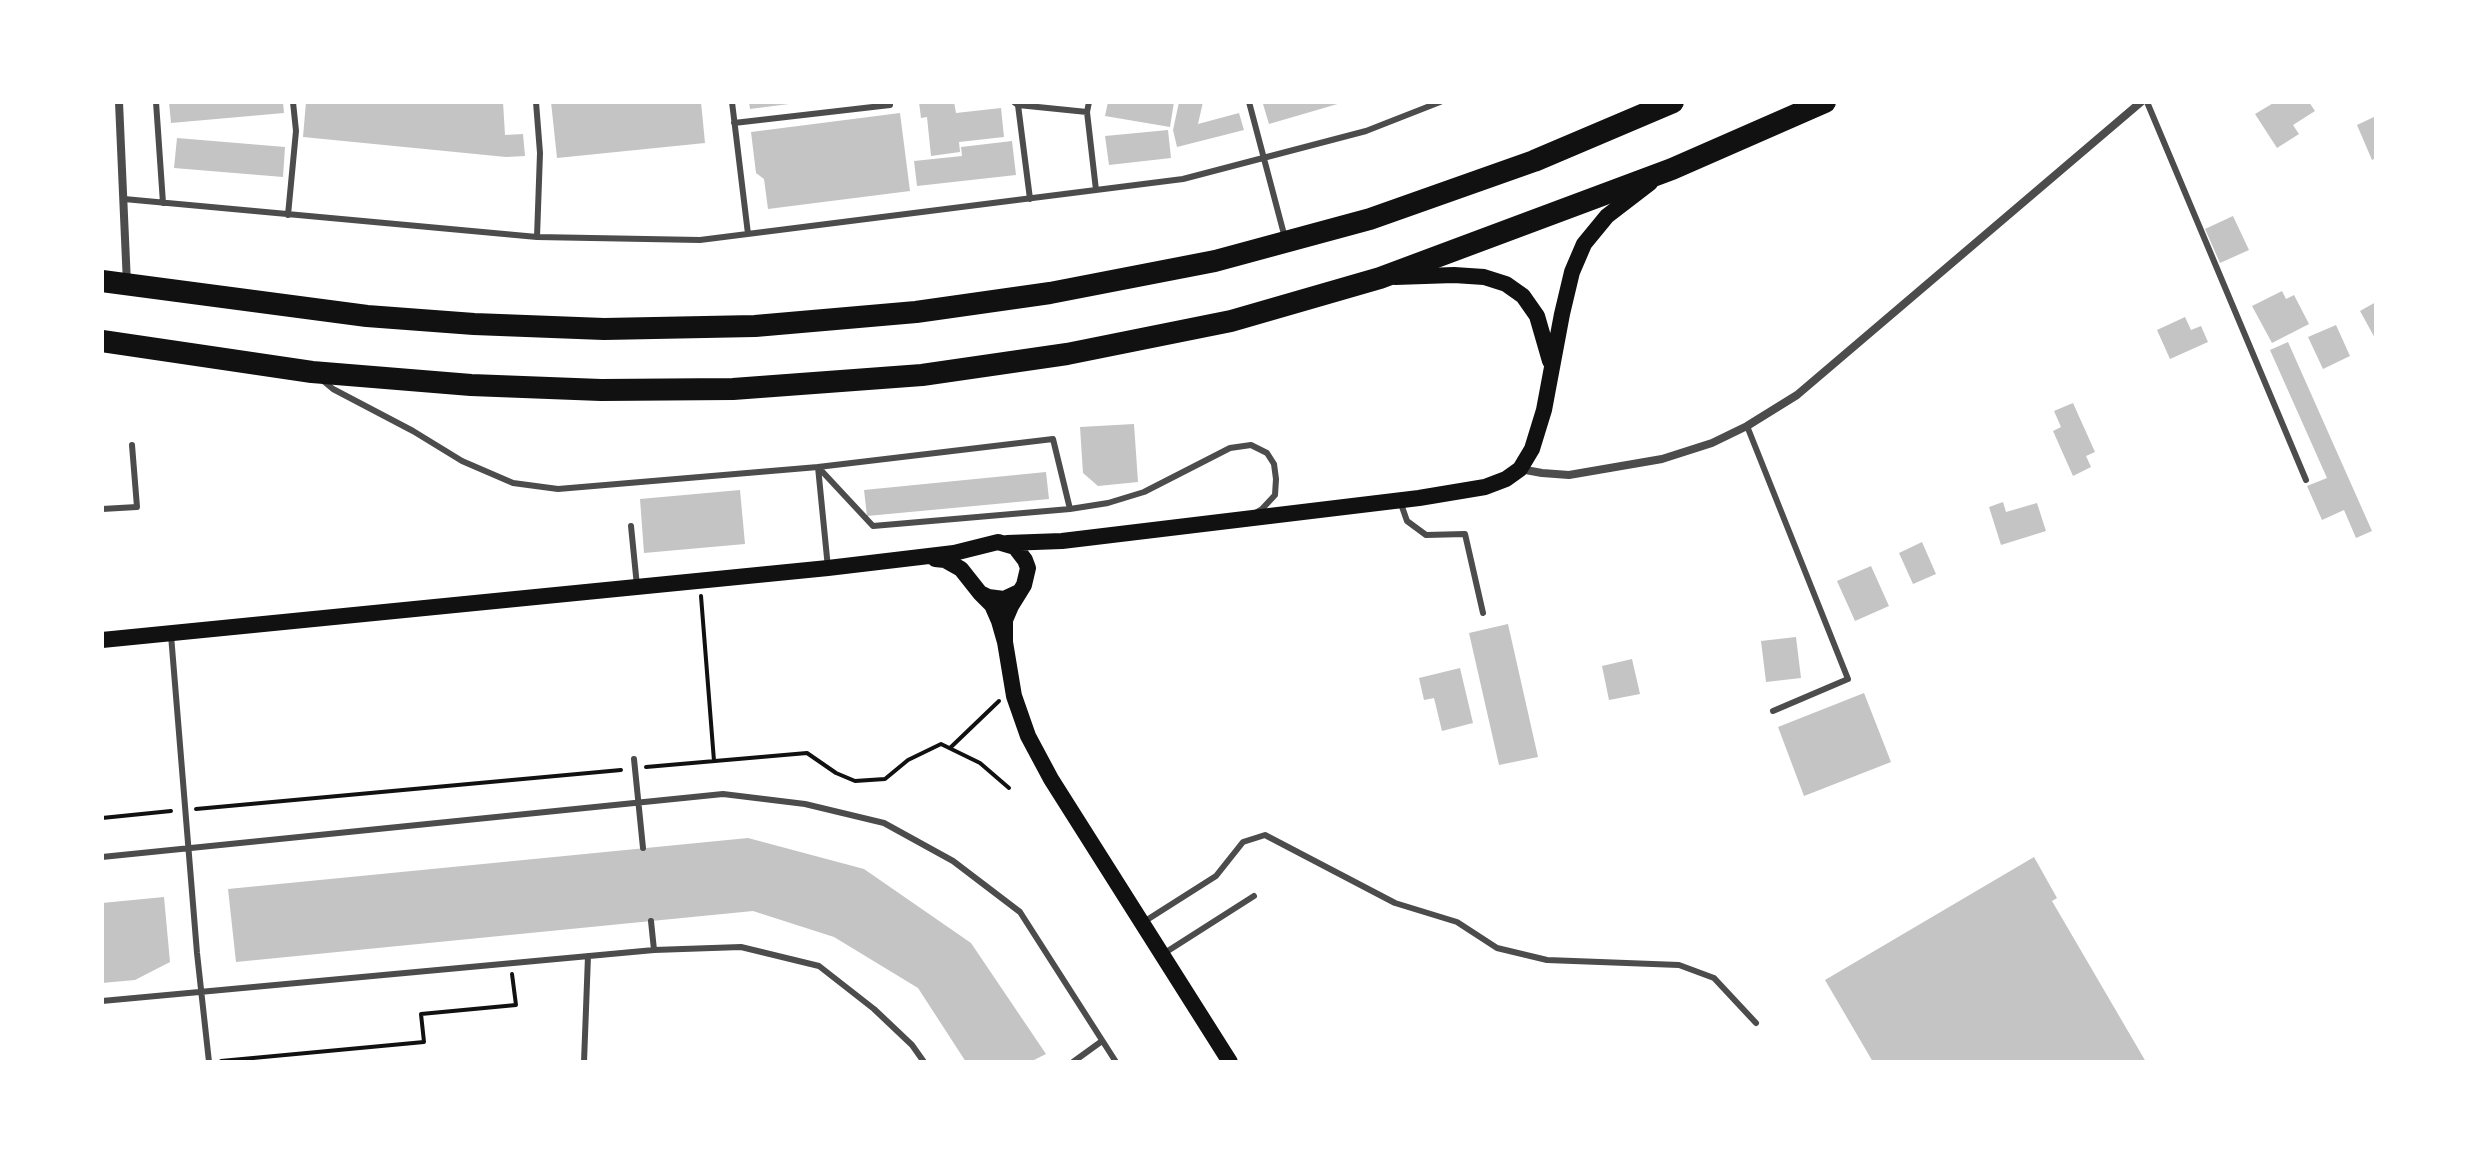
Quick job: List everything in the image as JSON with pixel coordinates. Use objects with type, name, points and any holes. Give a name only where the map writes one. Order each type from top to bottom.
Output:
[{"type":"highway","points":[[102,281],[353,314],[474,324],[604,329],[755,326],[916,312],[1050,293],[1215,261],[1370,219],[1534,161],[1673,102]]},
{"type":"highway","points":[[102,341],[312,372],[471,385],[601,390],[733,389],[922,375],[1067,354],[1216,324],[1380,278],[1672,169],[1825,102]]},
{"type":"main road","points":[[102,640],[828,568],[982,548],[990,544],[1062,541],[1235,522],[1485,487],[1506,479],[1520,469],[1532,449],[1544,410],[1572,272],[1584,244],[1607,216],[1672,169]]},
{"type":"main road","points":[[1380,278],[1454,275],[1484,277],[1506,284],[1523,296],[1537,316],[1552,370]]},
{"type":"main road","points":[[1062,541],[1044,550],[1028,568],[1024,585],[1005,620],[1005,642],[1014,696],[1028,736],[1051,779],[1230,1062]]},
{"type":"main road","points":[[1007,543],[1021,552],[1028,568]]},
{"type":"main road","points":[[982,548],[972,562],[976,586],[996,600],[1012,597],[1019,592]]},
{"type":"main road","points":[[921,557],[945,560],[961,569],[992,605],[1005,642]]},
{"type":"street","points":[[119,102],[127,284]]},
{"type":"street","points":[[1520,469],[1569,475],[1662,459],[1712,443],[1747,426],[1797,395],[2141,102]]},
{"type":"lane","points":[[156,102],[163,203]]},
{"type":"lane","points":[[288,215],[296,131],[293,102]]},
{"type":"lane","points":[[536,102],[540,153],[537,237]]},
{"type":"lane","points":[[732,102],[748,234]]},
{"type":"lane","points":[[734,123],[890,105],[890,102]]},
{"type":"lane","points":[[1089,102],[1087,112],[1096,190]]},
{"type":"lane","points":[[1249,102],[1286,242]]},
{"type":"lane","points":[[124,199],[537,237],[700,240],[1183,179],[1366,131],[1440,102]]},
{"type":"lane","points":[[2147,102],[2306,480]]},
{"type":"lane","points":[[1030,199],[1016,103],[1087,112]]},
{"type":"lane","points":[[312,372],[333,389],[462,461],[513,483],[558,489],[818,467],[1053,439],[1070,509]]},
{"type":"lane","points":[[1747,426],[1848,679],[1773,711]]},
{"type":"lane","points":[[102,509],[137,507],[132,445]]},
{"type":"lane","points":[[818,467],[873,526],[1108,503],[1144,492],[1230,448],[1251,445],[1267,453],[1274,464],[1275,495],[1262,509],[1235,522]]},
{"type":"lane","points":[[818,467],[828,568]]},
{"type":"lane","points":[[1400,501],[1407,521],[1426,535],[1465,534],[1483,613]]},
{"type":"lane","points":[[631,526],[637,586]]},
{"type":"lane","points":[[171,634],[209,1062]]},
{"type":"lane","points":[[634,759],[643,848]]},
{"type":"lane","points":[[102,857],[723,794],[805,804],[884,823],[953,861],[1020,912],[1116,1062]]},
{"type":"lane","points":[[1142,923],[1216,876],[1243,842],[1265,835],[1395,903],[1457,922],[1497,948],[1547,960],[1679,965],[1714,978],[1756,1023]]},
{"type":"lane","points":[[1163,954],[1254,896]]},
{"type":"lane","points":[[651,921],[654,950]]},
{"type":"lane","points":[[102,1001],[654,950],[741,947],[819,966],[874,1009],[912,1045],[924,1062]]},
{"type":"lane","points":[[584,1062],[588,956]]},
{"type":"lane","points":[[1073,1062],[1102,1041]]},
{"type":"path","points":[[701,592],[714,761]]},
{"type":"path","points":[[950,748],[1003,697]]},
{"type":"path","points":[[102,818],[807,753],[836,773],[855,781],[885,779],[908,760],[941,744],[980,763],[1009,788]]},
{"type":"path","points":[[218,1061],[424,1042],[421,1014],[516,1005],[511,964]]},
{"type":"building","points":[[169,102],[283,102],[284,113],[171,123]]},
{"type":"building","points":[[306,102],[503,102],[505,135],[523,134],[525,156],[506,157],[303,137]]},
{"type":"building","points":[[551,102],[701,102],[705,143],[557,158]]},
{"type":"building","points":[[749,102],[789,102],[789,104],[750,109]]},
{"type":"building","points":[[919,102],[954,102],[956,113],[1001,108],[1004,137],[959,142],[960,152],[931,156],[927,117],[921,118]]},
{"type":"building","points":[[1108,102],[1174,102],[1170,127],[1105,116]]},
{"type":"building","points":[[1179,102],[1203,102],[1198,124],[1239,113],[1244,130],[1177,147],[1173,130]]},
{"type":"building","points":[[2275,102],[2309,102],[2315,111],[2293,125],[2299,134],[2277,148],[2255,114]]},
{"type":"building","points":[[1341,103],[1269,124],[1263,104]]},
{"type":"building","points":[[900,113],[910,191],[768,209],[764,179],[756,173],[751,132]]},
{"type":"building","points":[[2376,116],[2376,158],[2372,160],[2357,125]]},
{"type":"building","points":[[1168,130],[1171,158],[1109,165],[1105,136]]},
{"type":"building","points":[[177,138],[285,147],[283,177],[174,168]]},
{"type":"building","points":[[1012,141],[1016,175],[917,186],[914,161],[962,156],[961,147]]},
{"type":"building","points":[[2233,216],[2249,250],[2220,263],[2205,229]]},
{"type":"building","points":[[2282,291],[2286,299],[2294,295],[2309,324],[2272,343],[2252,306]]},
{"type":"building","points":[[2376,302],[2376,340],[2360,311]]},
{"type":"building","points":[[2185,317],[2191,330],[2201,326],[2208,342],[2170,359],[2157,330]]},
{"type":"building","points":[[2336,325],[2350,356],[2323,369],[2308,337]]},
{"type":"building","points":[[2288,342],[2372,531],[2356,538],[2344,510],[2322,520],[2307,486],[2327,478],[2270,350]]},
{"type":"building","points":[[2073,403],[2095,452],[2086,456],[2091,467],[2073,476],[2053,431],[2061,427],[2054,411]]},
{"type":"building","points":[[1134,424],[1138,482],[1098,486],[1083,473],[1080,427]]},
{"type":"building","points":[[1046,472],[1049,499],[867,516],[864,490]]},
{"type":"building","points":[[740,490],[745,544],[644,553],[640,499]]},
{"type":"building","points":[[2003,502],[2006,512],[2037,503],[2046,531],[2001,545],[1989,507]]},
{"type":"building","points":[[1922,542],[1936,574],[1913,584],[1899,553]]},
{"type":"building","points":[[1871,566],[1889,606],[1855,621],[1837,581]]},
{"type":"building","points":[[1508,624],[1538,757],[1499,765],[1469,633]]},
{"type":"building","points":[[1796,637],[1801,678],[1766,682],[1761,641]]},
{"type":"building","points":[[1632,659],[1640,694],[1609,700],[1602,666]]},
{"type":"building","points":[[1460,668],[1473,723],[1442,731],[1434,698],[1424,700],[1419,678]]},
{"type":"building","points":[[1864,693],[1891,762],[1804,796],[1778,727]]},
{"type":"building","points":[[748,838],[864,869],[971,943],[1046,1054],[1030,1062],[966,1062],[918,988],[834,937],[753,911],[236,962],[228,889]]},
{"type":"building","points":[[2034,857],[2057,898],[2052,901],[2146,1062],[1873,1062],[1825,980]]},
{"type":"building","points":[[164,897],[170,962],[135,980],[102,983],[102,903]]}]
